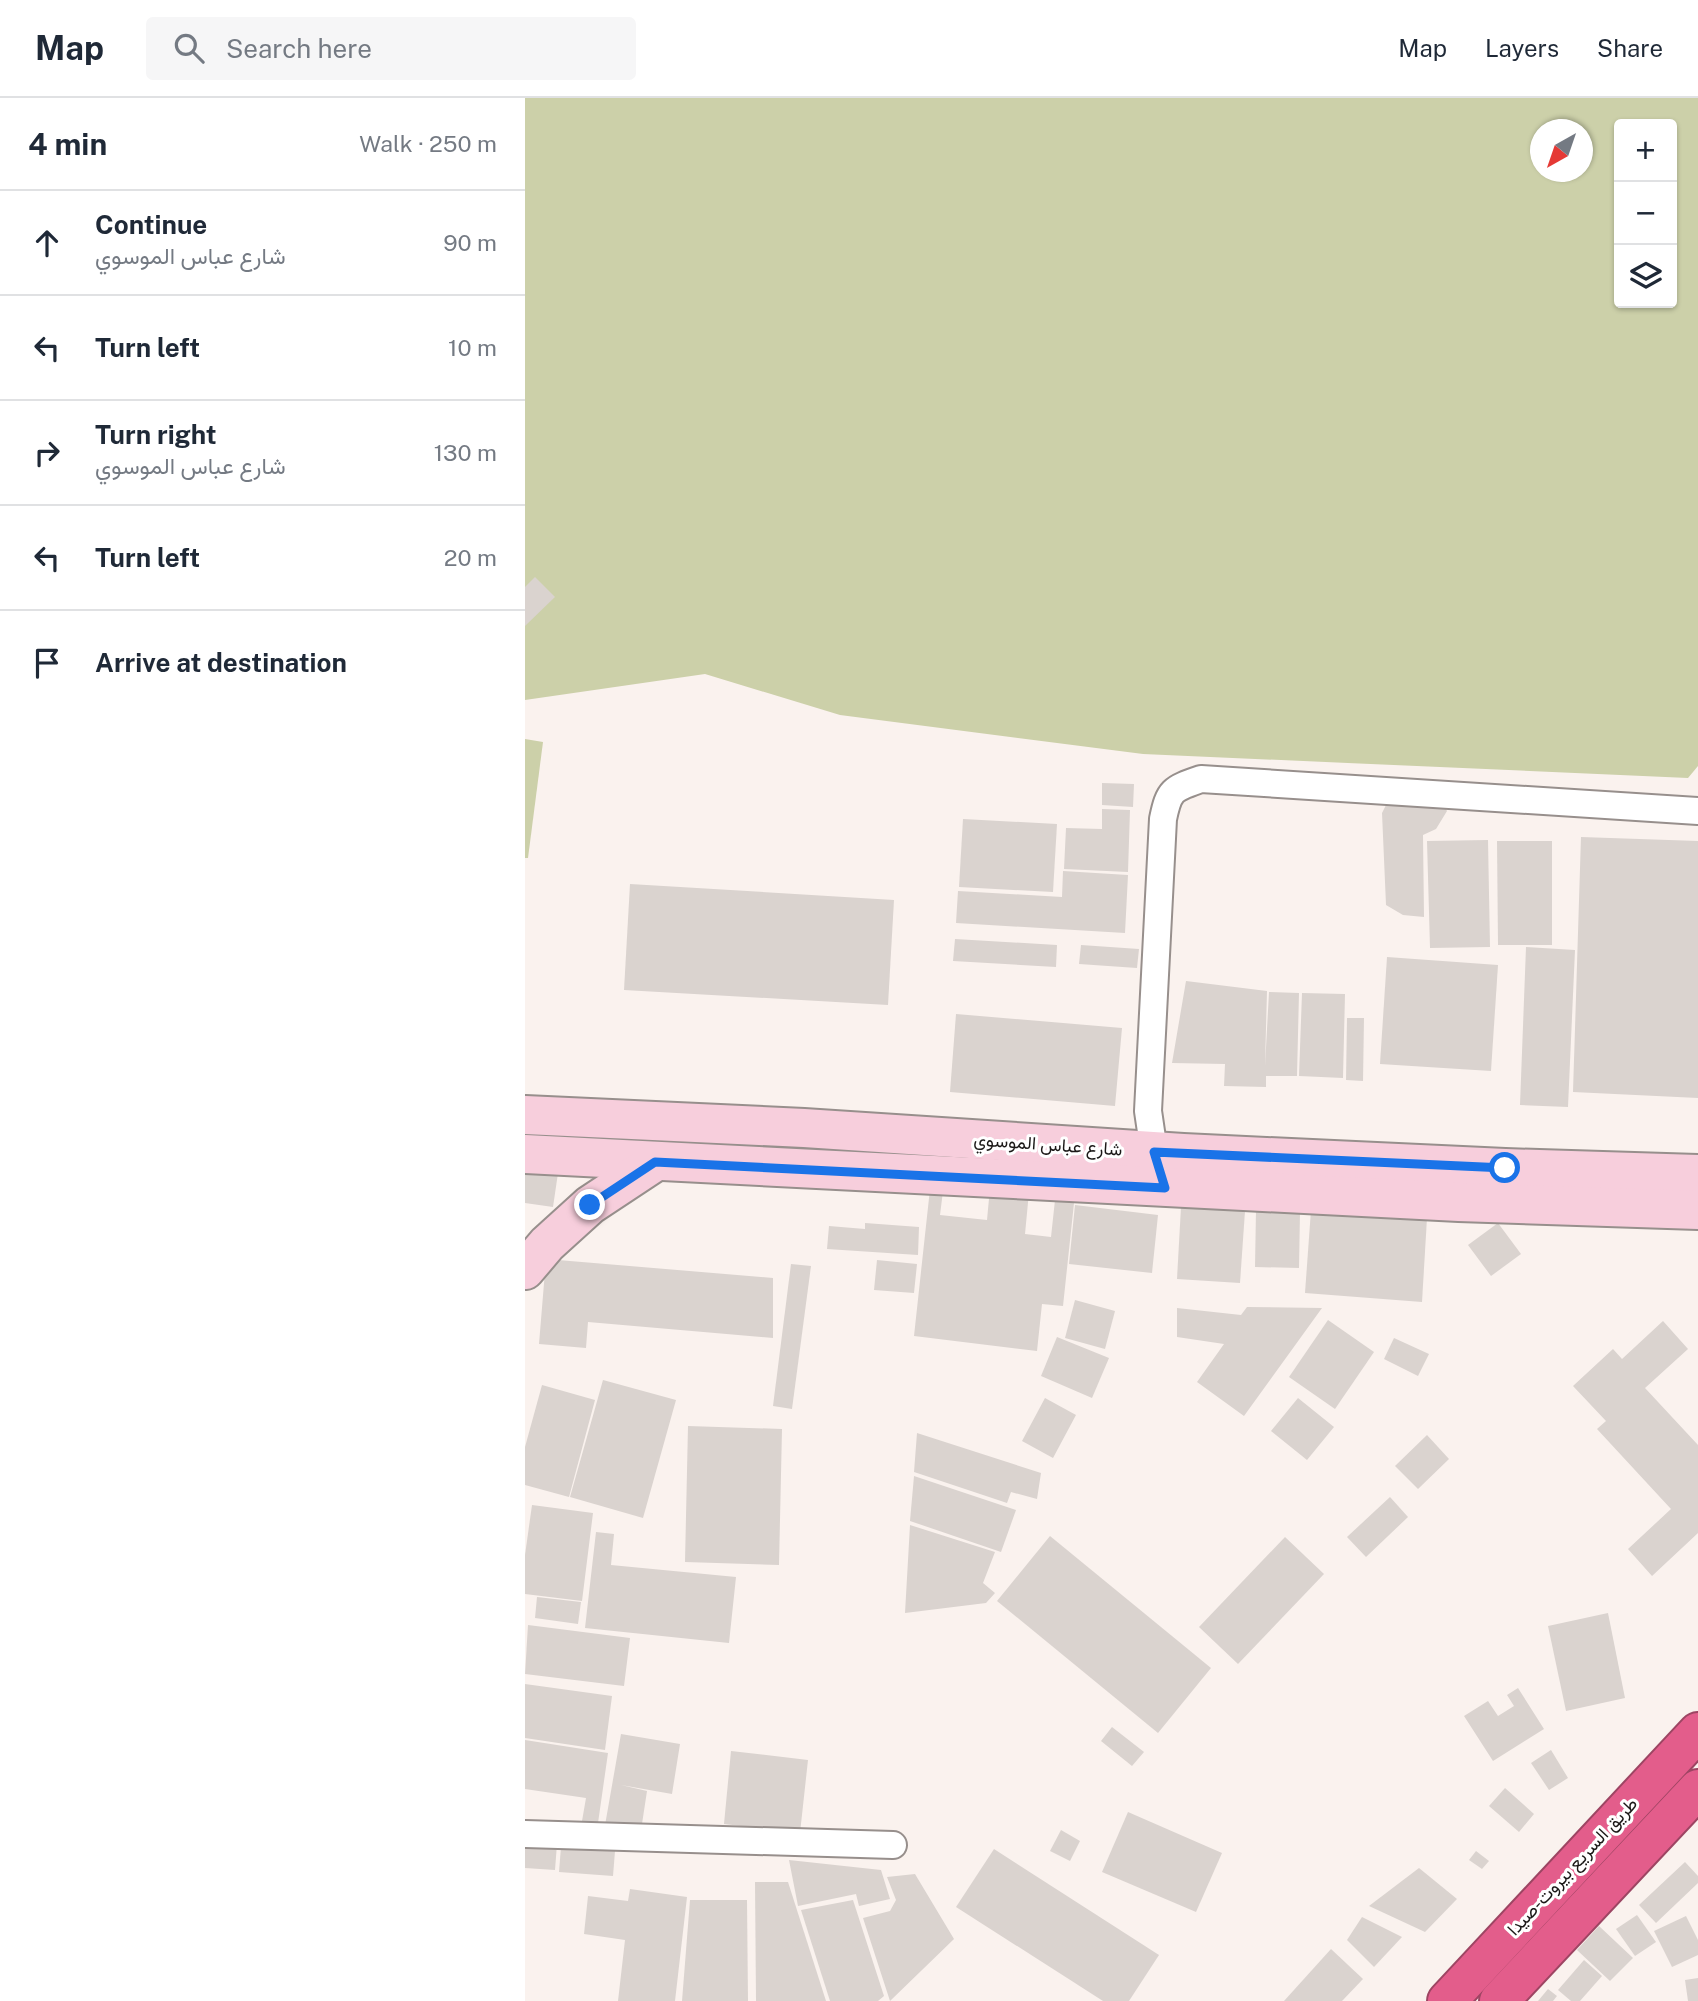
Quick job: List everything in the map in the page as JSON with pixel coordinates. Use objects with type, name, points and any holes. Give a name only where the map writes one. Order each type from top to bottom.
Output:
[{"type":"highway","name":"طريق السريع بيروت-صيدا","points":[[1447,2001],[1698,1731]]},
{"type":"highway","points":[[1499,2001],[1698,1789]]},
{"type":"street","points":[[1165,1188],[1154,1152],[1148,1111],[1163,819],[1168,797],[1179,787],[1201,779],[1698,811]]},
{"type":"street","name":"شارع عباس الموسوي","points":[[525,1115],[804,1128],[1154,1152],[1698,1174]]},
{"type":"street","name":"شارع عباس الموسوي","points":[[525,1154],[1165,1188],[1698,1210]]},
{"type":"street","points":[[525,1270],[547,1244],[590,1205],[655,1162]]},
{"type":"street","points":[[525,1834],[893,1845]]},
{"type":"green space","points":[[525,98],[1698,98],[1698,766],[1688,778],[1143,754],[840,715],[705,674],[525,700]]},
{"type":"green space","points":[[525,739],[543,742],[528,858],[525,858]]},
{"type":"building","points":[[535,577],[555,597],[525,626],[525,587]]},
{"type":"building","points":[[1102,783],[1134,784],[1133,807],[1102,805]]},
{"type":"building","points":[[1442,802],[1447,811],[1436,829],[1423,835],[1424,917],[1403,915],[1386,905],[1382,813],[1387,803]]},
{"type":"building","points":[[1102,809],[1130,810],[1128,872],[1064,869],[1066,828],[1102,829]]},
{"type":"building","points":[[963,819],[1057,824],[1053,892],[959,887]]},
{"type":"building","points":[[1581,837],[1698,841],[1698,1098],[1573,1092]]},
{"type":"building","points":[[1488,840],[1490,947],[1430,948],[1427,841]]},
{"type":"building","points":[[1497,841],[1552,841],[1552,945],[1498,945]]},
{"type":"building","points":[[1063,871],[1128,875],[1125,933],[956,923],[958,891],[1062,897]]},
{"type":"building","points":[[630,884],[894,900],[888,1005],[624,990]]},
{"type":"building","points":[[955,939],[1057,945],[1056,967],[953,961]]},
{"type":"building","points":[[1081,945],[1139,949],[1137,968],[1079,964]]},
{"type":"building","points":[[1526,947],[1575,950],[1568,1107],[1520,1105]]},
{"type":"building","points":[[1387,957],[1498,965],[1491,1071],[1380,1064]]},
{"type":"building","points":[[1186,981],[1267,991],[1265,1066],[1269,992],[1299,993],[1297,1076],[1266,1076],[1266,1087],[1224,1086],[1225,1064],[1172,1063]]},
{"type":"building","points":[[1302,993],[1345,994],[1343,1078],[1299,1076]]},
{"type":"building","points":[[956,1014],[1122,1028],[1115,1106],[950,1092]]},
{"type":"building","points":[[1347,1018],[1364,1018],[1363,1081],[1346,1080]]},
{"type":"building","points":[[525,1168],[558,1173],[553,1207],[525,1203]]},
{"type":"building","points":[[990,1188],[1029,1192],[1025,1234],[1051,1237],[1055,1200],[1074,1203],[1063,1306],[1042,1304],[1037,1351],[914,1336],[930,1189],[943,1191],[940,1215],[987,1220]]},
{"type":"building","points":[[1075,1205],[1158,1215],[1152,1273],[1069,1264]]},
{"type":"building","points":[[1181,1207],[1245,1211],[1240,1283],[1177,1279]]},
{"type":"building","points":[[1256,1210],[1300,1212],[1299,1268],[1255,1267]]},
{"type":"building","points":[[1311,1210],[1427,1218],[1422,1302],[1305,1293]]},
{"type":"building","points":[[865,1223],[919,1227],[918,1255],[827,1249],[829,1226],[865,1229]]},
{"type":"building","points":[[1498,1223],[1521,1254],[1491,1276],[1468,1245]]},
{"type":"building","points":[[546,1259],[773,1278],[773,1338],[588,1322],[586,1348],[539,1344]]},
{"type":"building","points":[[877,1260],[917,1264],[914,1293],[874,1290]]},
{"type":"building","points":[[791,1264],[811,1266],[792,1409],[773,1406]]},
{"type":"building","points":[[1075,1300],[1115,1311],[1105,1349],[1065,1338]]},
{"type":"building","points":[[1247,1307],[1322,1308],[1244,1416],[1197,1382],[1224,1344],[1177,1337],[1177,1308],[1241,1315]]},
{"type":"building","points":[[1328,1320],[1374,1352],[1335,1409],[1289,1377]]},
{"type":"building","points":[[1663,1321],[1688,1349],[1645,1388],[1698,1445],[1698,1533],[1652,1576],[1628,1549],[1671,1509],[1597,1429],[1606,1421],[1573,1386],[1613,1349],[1622,1359]]},
{"type":"building","points":[[1057,1337],[1109,1358],[1092,1398],[1041,1376]]},
{"type":"building","points":[[1394,1338],[1429,1354],[1418,1376],[1384,1359]]},
{"type":"building","points":[[603,1380],[676,1400],[643,1518],[570,1497]]},
{"type":"building","points":[[542,1385],[595,1400],[569,1497],[525,1485],[525,1447]]},
{"type":"building","points":[[1045,1398],[1076,1415],[1053,1458],[1022,1441]]},
{"type":"building","points":[[1298,1398],[1334,1427],[1307,1460],[1271,1431]]},
{"type":"building","points":[[688,1426],[782,1429],[779,1565],[685,1562]]},
{"type":"building","points":[[917,1433],[1041,1473],[1037,1499],[1011,1492],[1007,1503],[914,1472]]},
{"type":"building","points":[[1427,1435],[1449,1459],[1418,1489],[1395,1466]]},
{"type":"building","points":[[914,1476],[1016,1510],[1001,1552],[910,1521]]},
{"type":"building","points":[[1390,1497],[1408,1517],[1366,1557],[1347,1537]]},
{"type":"building","points":[[532,1505],[593,1513],[582,1601],[525,1594],[525,1555]]},
{"type":"building","points":[[910,1525],[995,1552],[983,1583],[995,1593],[986,1603],[905,1613]]},
{"type":"building","points":[[596,1532],[614,1534],[611,1565],[736,1577],[729,1643],[585,1628]]},
{"type":"building","points":[[1050,1536],[1211,1668],[1158,1733],[997,1601]]},
{"type":"building","points":[[1285,1537],[1324,1574],[1238,1664],[1199,1627]]},
{"type":"building","points":[[537,1597],[581,1602],[578,1624],[535,1618]]},
{"type":"building","points":[[1608,1613],[1625,1698],[1566,1711],[1548,1626]]},
{"type":"building","points":[[528,1625],[630,1638],[624,1686],[525,1674]]},
{"type":"building","points":[[525,1684],[612,1696],[605,1750],[525,1738]]},
{"type":"building","points":[[1518,1688],[1544,1729],[1493,1761],[1464,1716],[1488,1701],[1498,1716],[1514,1706],[1507,1695]]},
{"type":"building","points":[[1112,1727],[1144,1752],[1132,1766],[1101,1741]]},
{"type":"building","points":[[621,1734],[680,1744],[672,1794],[621,1785],[647,1791],[640,1837],[604,1831]]},
{"type":"building","points":[[525,1740],[608,1753],[598,1823],[582,1821],[586,1798],[525,1789]]},
{"type":"building","points":[[1551,1750],[1568,1778],[1549,1790],[1531,1763]]},
{"type":"building","points":[[731,1751],[808,1760],[800,1833],[724,1824]]},
{"type":"building","points":[[1505,1788],[1534,1814],[1519,1832],[1489,1806]]},
{"type":"building","points":[[1128,1812],[1222,1853],[1196,1912],[1102,1872]]},
{"type":"building","points":[[1061,1830],[1080,1841],[1070,1861],[1050,1851]]},
{"type":"building","points":[[525,1842],[557,1844],[555,1870],[525,1868]]},
{"type":"building","points":[[561,1847],[615,1851],[613,1876],[559,1872]]},
{"type":"building","points":[[994,1849],[1159,1955],[1129,2001],[1103,2001],[956,1907]]},
{"type":"building","points":[[1476,1851],[1489,1861],[1482,1869],[1469,1860]]},
{"type":"building","points":[[789,1860],[881,1870],[890,1899],[859,1906],[856,1894],[798,1906]]},
{"type":"building","points":[[1685,1862],[1698,1876],[1698,1883],[1656,1923],[1639,1905]]},
{"type":"building","points":[[1419,1868],[1457,1899],[1425,1932],[1369,1906]]},
{"type":"building","points":[[915,1874],[954,1939],[890,2001],[863,1918],[890,1911],[896,1900],[887,1877]]},
{"type":"building","points":[[755,1882],[788,1882],[826,2001],[756,2001]]},
{"type":"building","points":[[630,1889],[687,1897],[675,2001],[618,2001],[625,1940],[584,1934],[588,1896],[628,1901]]},
{"type":"building","points":[[690,1900],[747,1900],[748,2001],[682,2001]]},
{"type":"building","points":[[853,1900],[884,1996],[878,2001],[830,2001],[801,1910]]},
{"type":"building","points":[[1637,1915],[1656,1942],[1635,1956],[1616,1929]]},
{"type":"building","points":[[1686,1916],[1698,1940],[1698,1955],[1672,1967],[1654,1931]]},
{"type":"building","points":[[1362,1917],[1402,1937],[1374,1967],[1347,1940]]},
{"type":"building","points":[[1599,1926],[1633,1958],[1610,1981],[1577,1950]]},
{"type":"building","points":[[1331,1949],[1363,1979],[1342,2001],[1284,2001]]},
{"type":"building","points":[[1584,1960],[1602,1976],[1580,2001],[1571,2001],[1558,1990]]},
{"type":"building","points":[[1698,1978],[1698,2001],[1688,2001],[1685,1980]]},
{"type":"building","points":[[1548,1989],[1557,1996],[1553,2001],[1538,2001]]},
{"type":"route","points":[[590,1205],[655,1162],[1165,1188],[1154,1152],[1505,1168]]}]
